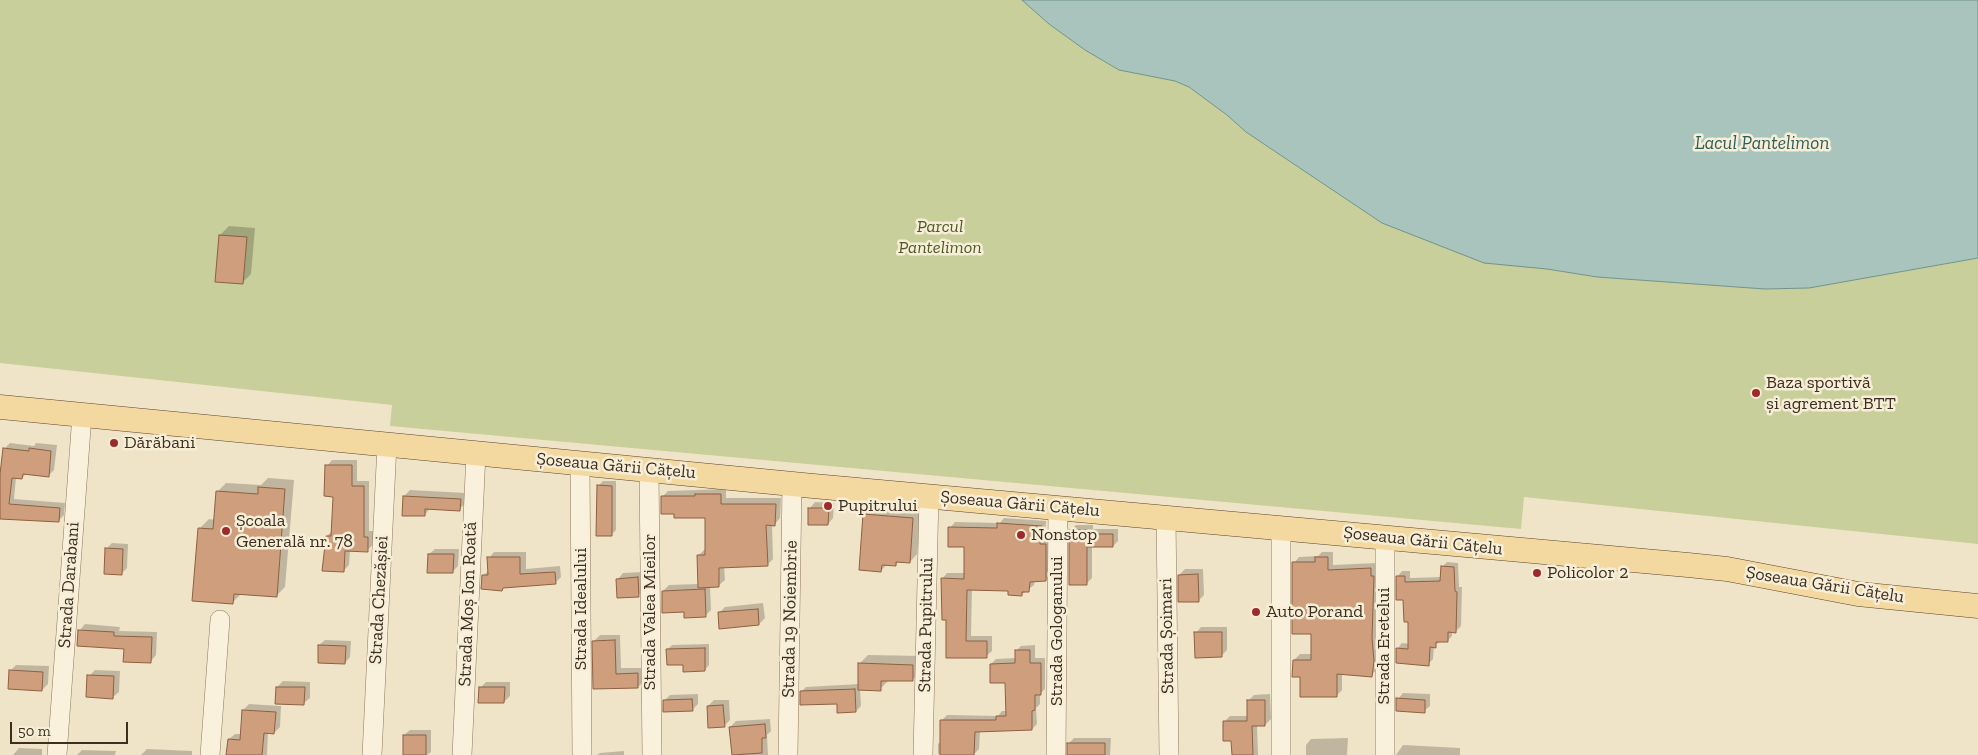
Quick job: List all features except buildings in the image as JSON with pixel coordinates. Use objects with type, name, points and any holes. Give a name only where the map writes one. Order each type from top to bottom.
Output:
[{"type":"main road","name":"Șoseaua Gării Cățelu","points":[[0,407],[649,470],[1727,569],[1858,594],[1978,606]]},
{"type":"street","name":"Strada Darabani","points":[[56,755],[82,415]]},
{"type":"street","name":"Strada Chezășiei","points":[[372,755],[387,444]]},
{"type":"street","name":"Strada Moș Ion Roată","points":[[462,755],[476,453]]},
{"type":"street","name":"Strada Idealului","points":[[580,463],[582,755]]},
{"type":"street","name":"Strada Valea Mieilor","points":[[649,470],[652,755]]},
{"type":"street","name":"Strada 19 Noiembrie","points":[[788,755],[792,483]]},
{"type":"street","name":"Strada Pupitrului","points":[[923,755],[929,495]]},
{"type":"street","name":"Strada Gologanului","points":[[1056,755],[1058,508]]},
{"type":"street","name":"Strada Șoimari","points":[[1166,517],[1168,755]]},
{"type":"street","points":[[1281,527],[1281,755]]},
{"type":"street","name":"Strada Eretelui","points":[[1385,537],[1385,755]]},
{"type":"street","points":[[210,755],[220,620]]},
{"type":"green space","name":"Parcul Pantelimon","points":[[0,0],[1023,0],[1049,24],[1085,50],[1119,70],[1175,81],[1189,87],[1227,115],[1246,132],[1382,223],[1547,269],[1597,277],[1765,289],[1809,288],[1978,258],[1978,544],[1524,497],[1521,529],[390,426],[392,405],[0,363]]},
{"type":"water","name":"Lacul Pantelimon","points":[[1022,0],[1978,0],[1978,258],[1809,288],[1765,289],[1597,277],[1547,269],[1484,263],[1382,223],[1246,132],[1227,115],[1189,87],[1175,81],[1119,70],[1085,50],[1049,24]]},
{"type":"place","name":"Baza sportivă și agrement BTT","points":[[1756,393]]},
{"type":"place","name":"Dărăbani","points":[[114,443]]},
{"type":"place","name":"Pupitrului","points":[[828,506]]},
{"type":"place","name":"Școala Generală nr. 78","points":[[226,531]]},
{"type":"place","name":"Nonstop","points":[[1021,535]]},
{"type":"place","name":"Policolor 2","points":[[1537,573]]},
{"type":"place","name":"Auto Porand","points":[[1256,612]]}]
